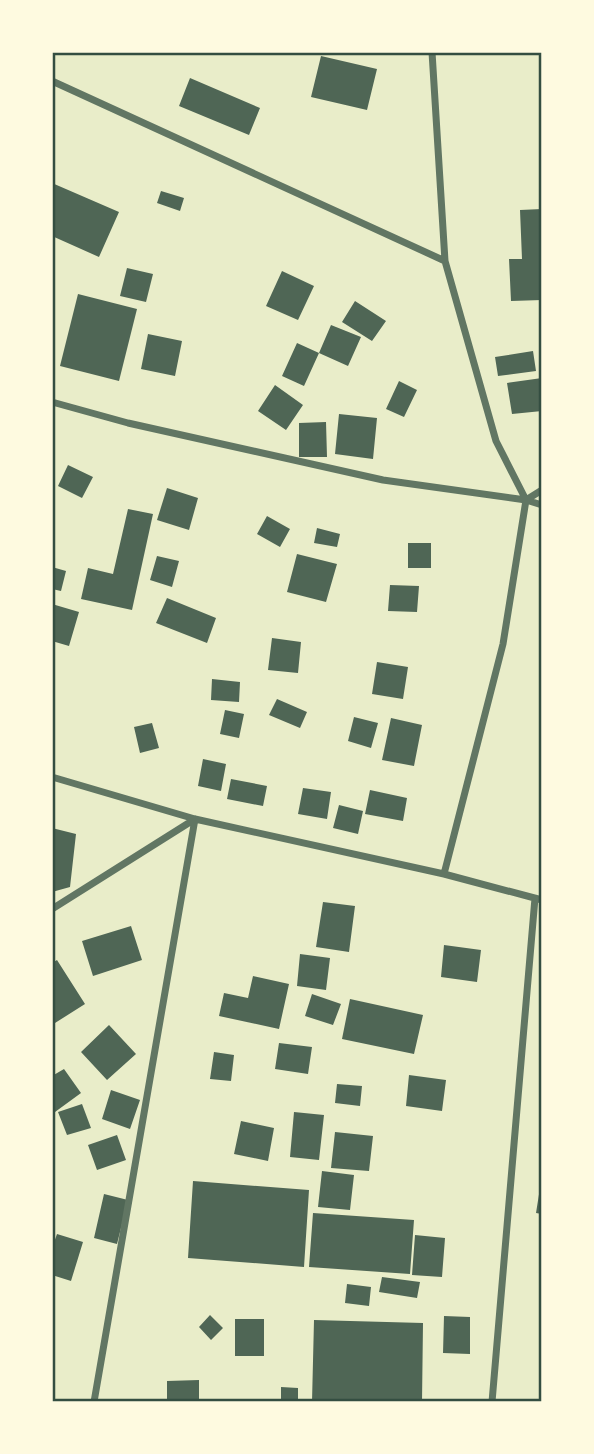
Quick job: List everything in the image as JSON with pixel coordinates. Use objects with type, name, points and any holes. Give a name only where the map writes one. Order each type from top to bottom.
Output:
[{"type":"street","points":[[432,52],[445,261],[496,441],[526,500],[503,643],[444,874]]},
{"type":"street","points":[[52,81],[445,261]]},
{"type":"street","points":[[52,402],[128,423],[383,480],[526,500],[541,505]]},
{"type":"street","points":[[526,500],[541,489]]},
{"type":"street","points":[[52,777],[195,819],[444,874],[538,899],[492,1402]]},
{"type":"street","points":[[52,909],[195,819]]},
{"type":"street","points":[[94,1402],[195,819]]},
{"type":"building","points":[[321,56],[377,69],[367,110],[311,97]]},
{"type":"building","points":[[190,78],[260,108],[249,135],[179,106]]},
{"type":"building","points":[[52,183],[119,212],[99,257],[52,236]]},
{"type":"building","points":[[161,191],[184,198],[180,211],[157,203]]},
{"type":"building","points":[[542,209],[542,300],[511,301],[509,259],[522,259],[520,210]]},
{"type":"building","points":[[127,268],[153,274],[146,302],[120,296]]},
{"type":"building","points":[[282,271],[314,286],[298,320],[266,306]]},
{"type":"building","points":[[78,294],[137,309],[119,381],[60,366]]},
{"type":"building","points":[[355,301],[386,321],[372,341],[342,322]]},
{"type":"building","points":[[331,325],[361,337],[348,366],[319,353]]},
{"type":"building","points":[[148,334],[182,341],[175,376],[141,369]]},
{"type":"building","points":[[297,343],[319,353],[304,386],[282,376]]},
{"type":"building","points":[[533,351],[536,371],[498,376],[495,357]]},
{"type":"building","points":[[542,378],[542,411],[512,414],[507,383]]},
{"type":"building","points":[[399,381],[417,390],[404,417],[386,409]]},
{"type":"building","points":[[275,385],[303,405],[286,430],[258,411]]},
{"type":"building","points":[[339,414],[377,418],[373,459],[335,454]]},
{"type":"building","points":[[326,422],[327,457],[299,457],[299,423]]},
{"type":"building","points":[[68,465],[93,477],[82,498],[58,486]]},
{"type":"building","points":[[167,488],[198,498],[189,530],[157,520]]},
{"type":"building","points":[[128,509],[153,514],[132,610],[81,599],[88,568],[113,574]]},
{"type":"building","points":[[267,516],[290,529],[280,547],[257,534]]},
{"type":"building","points":[[317,528],[340,534],[337,547],[314,543]]},
{"type":"building","points":[[408,543],[431,543],[431,568],[408,568]]},
{"type":"building","points":[[297,554],[337,564],[326,602],[287,592]]},
{"type":"building","points":[[157,556],[179,561],[172,587],[150,580]]},
{"type":"building","points":[[52,567],[66,571],[61,591],[52,589]]},
{"type":"building","points":[[390,585],[419,586],[417,612],[388,611]]},
{"type":"building","points":[[167,598],[216,618],[207,643],[156,623]]},
{"type":"building","points":[[52,604],[79,612],[69,646],[52,641]]},
{"type":"building","points":[[272,638],[301,642],[298,673],[268,670]]},
{"type":"building","points":[[377,662],[408,667],[403,699],[372,694]]},
{"type":"building","points":[[212,679],[240,682],[239,702],[211,700]]},
{"type":"building","points":[[277,699],[307,712],[300,728],[269,715]]},
{"type":"building","points":[[225,710],[244,714],[239,738],[220,734]]},
{"type":"building","points":[[354,717],[378,723],[371,748],[348,741]]},
{"type":"building","points":[[391,718],[422,725],[414,766],[382,760]]},
{"type":"building","points":[[152,723],[159,748],[140,753],[134,727]]},
{"type":"building","points":[[203,759],[226,764],[221,791],[198,786]]},
{"type":"building","points":[[231,779],[267,786],[263,806],[227,799]]},
{"type":"building","points":[[303,788],[331,792],[327,819],[298,814]]},
{"type":"building","points":[[370,790],[407,798],[403,821],[365,814]]},
{"type":"building","points":[[339,805],[363,811],[358,834],[333,828]]},
{"type":"building","points":[[52,828],[76,834],[70,887],[52,892]]},
{"type":"building","points":[[323,902],[355,906],[349,952],[316,947]]},
{"type":"building","points":[[131,926],[142,960],[93,976],[82,941]]},
{"type":"building","points":[[444,945],[481,950],[477,982],[441,977]]},
{"type":"building","points":[[300,954],[330,958],[326,990],[297,986]]},
{"type":"building","points":[[57,960],[85,1004],[55,1023],[52,1019],[52,963]]},
{"type":"building","points":[[253,976],[289,984],[279,1029],[219,1016],[224,993],[248,998]]},
{"type":"building","points":[[312,994],[341,1004],[333,1025],[305,1016]]},
{"type":"building","points":[[350,999],[423,1015],[414,1054],[342,1039]]},
{"type":"building","points":[[109,1025],[136,1054],[107,1080],[81,1052]]},
{"type":"building","points":[[279,1043],[312,1047],[308,1074],[275,1069]]},
{"type":"building","points":[[214,1052],[234,1055],[231,1081],[210,1079]]},
{"type":"building","points":[[64,1069],[81,1093],[55,1112],[52,1109],[52,1076]]},
{"type":"building","points":[[409,1075],[446,1080],[442,1111],[406,1106]]},
{"type":"building","points":[[337,1084],[362,1086],[360,1106],[335,1103]]},
{"type":"building","points":[[111,1090],[140,1100],[130,1129],[102,1119]]},
{"type":"building","points":[[82,1104],[91,1128],[67,1135],[58,1112]]},
{"type":"building","points":[[294,1112],[324,1115],[319,1160],[290,1157]]},
{"type":"building","points":[[241,1121],[274,1128],[268,1161],[234,1154]]},
{"type":"building","points":[[335,1132],[373,1136],[369,1171],[331,1168]]},
{"type":"building","points":[[117,1135],[126,1160],[97,1170],[88,1145]]},
{"type":"building","points":[[322,1171],[354,1175],[350,1210],[318,1207]]},
{"type":"building","points":[[193,1181],[309,1190],[304,1267],[188,1258]]},
{"type":"building","points":[[542,1188],[542,1214],[536,1213]]},
{"type":"building","points":[[104,1194],[128,1200],[117,1244],[94,1238]]},
{"type":"building","points":[[313,1213],[414,1220],[410,1274],[309,1267]]},
{"type":"building","points":[[57,1234],[83,1242],[71,1281],[52,1275],[52,1248]]},
{"type":"building","points":[[415,1235],[445,1238],[442,1277],[412,1275]]},
{"type":"building","points":[[382,1277],[420,1282],[417,1298],[379,1292]]},
{"type":"building","points":[[347,1284],[371,1287],[369,1306],[345,1303]]},
{"type":"building","points":[[210,1315],[223,1328],[211,1340],[199,1327]]},
{"type":"building","points":[[444,1316],[470,1317],[470,1354],[443,1353]]},
{"type":"building","points":[[235,1319],[264,1319],[264,1356],[235,1356]]},
{"type":"building","points":[[314,1320],[423,1323],[422,1402],[312,1402]]},
{"type":"building","points":[[199,1380],[199,1402],[167,1402],[167,1381]]},
{"type":"building","points":[[281,1387],[298,1388],[298,1402],[281,1402]]}]
